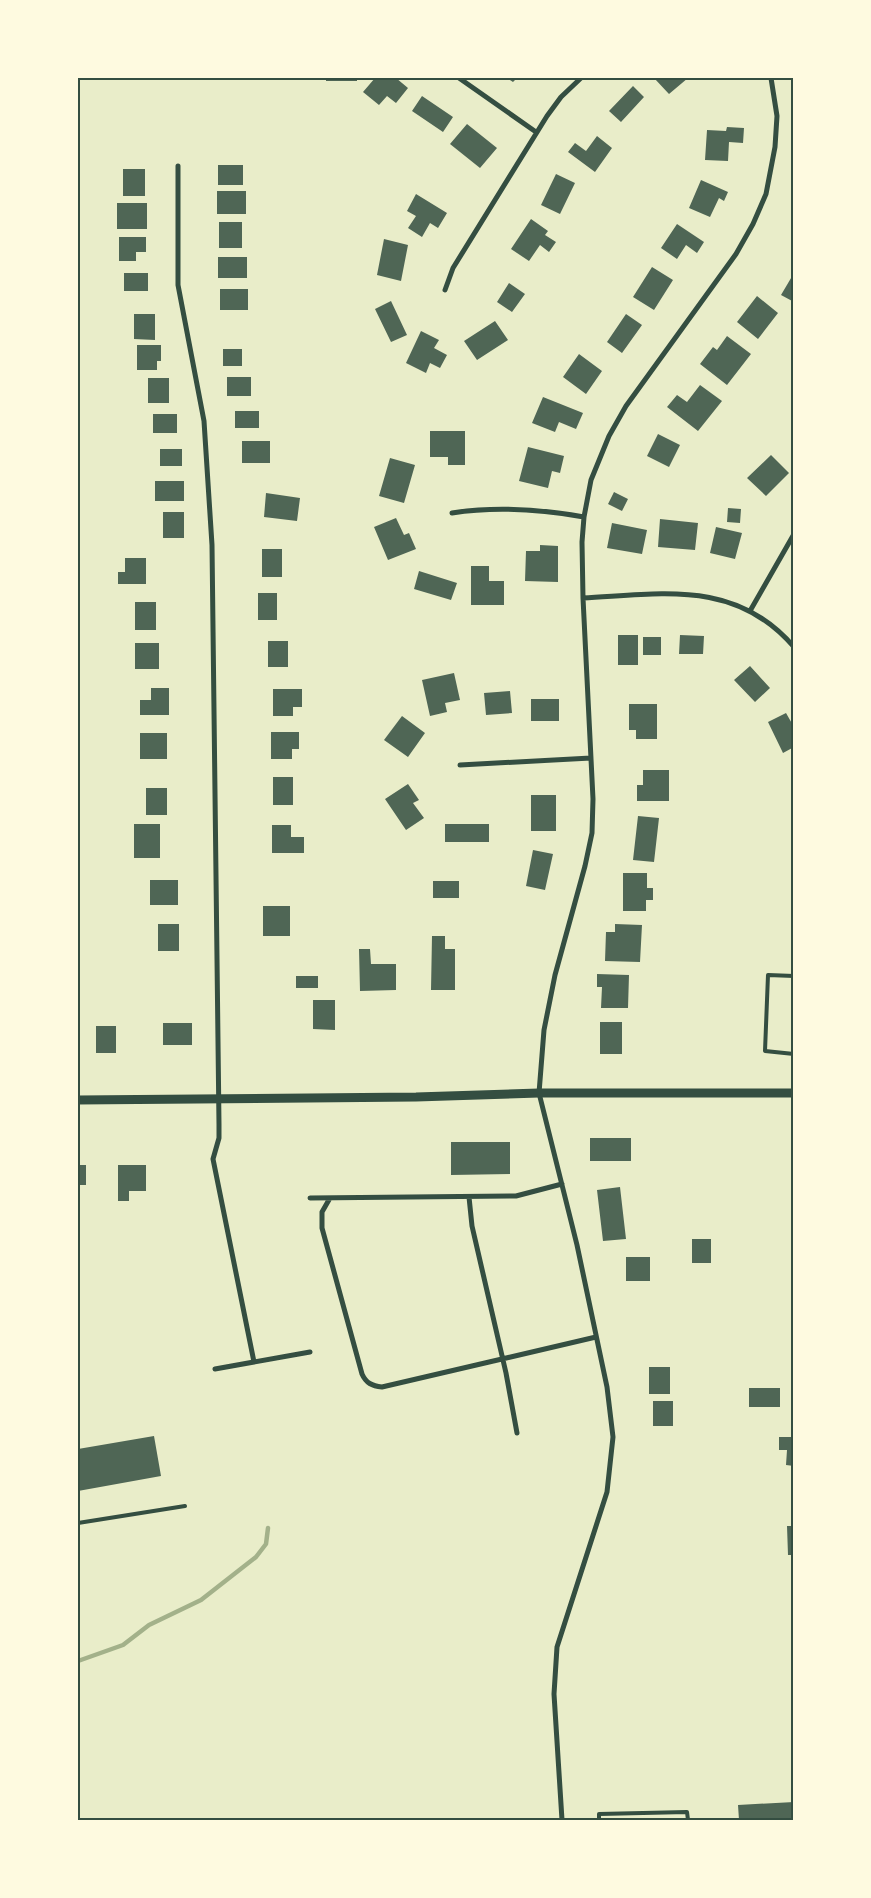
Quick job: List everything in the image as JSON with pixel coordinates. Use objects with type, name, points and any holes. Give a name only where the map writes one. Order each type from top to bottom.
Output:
[{"type":"street","points":[[459,78],[536,132]]},
{"type":"street","points":[[445,290],[452,268],[536,132],[561,97],[581,78]]},
{"type":"street","points":[[562,1820],[554,1694],[557,1646],[603,1506],[612,1456],[613,1437],[607,1387],[562,1184],[539,1093],[544,1030],[555,975],[585,866],[592,833],[592,758],[583,598],[582,542],[584,516],[591,480],[609,436],[626,406],[736,254],[753,224],[766,194],[776,147],[777,116],[771,78]]},
{"type":"street","points":[[178,166],[178,285],[204,421],[212,546],[219,1138],[213,1159],[254,1362]]},
{"type":"street","points":[[452,514],[496,508],[528,508],[584,516]]},
{"type":"street","points":[[750,611],[794,534]]},
{"type":"street","points":[[583,598],[683,593],[706,595],[750,611],[778,630],[794,647]]},
{"type":"street","points":[[460,765],[592,758]]},
{"type":"street","points":[[78,1100],[416,1097],[539,1093],[794,1093]]},
{"type":"street","points":[[310,1198],[516,1196],[562,1184]]},
{"type":"street","points":[[469,1196],[472,1226],[503,1358],[517,1432]]},
{"type":"street","points":[[330,1198],[322,1212],[322,1228],[362,1374],[368,1383],[382,1387],[596,1337]]},
{"type":"street","points":[[215,1370],[310,1352]]},
{"type":"lane","points":[[794,976],[768,975],[765,1051],[794,1054]]},
{"type":"lane","points":[[78,1523],[185,1506]]},
{"type":"lane","points":[[599,1820],[598,1814],[688,1812],[688,1820]]},
{"type":"building","points":[[326,78],[357,78],[357,81],[326,81]]},
{"type":"building","points":[[375,78],[396,78],[408,88],[396,103],[387,96],[379,105],[363,92]]},
{"type":"building","points":[[507,78],[517,78],[513,82]]},
{"type":"building","points":[[654,78],[688,78],[669,94]]},
{"type":"building","points":[[633,86],[644,97],[621,122],[609,111]]},
{"type":"building","points":[[422,96],[453,117],[443,132],[412,111]]},
{"type":"building","points":[[467,124],[497,148],[480,168],[450,144]]},
{"type":"building","points":[[727,127],[744,128],[743,143],[729,142],[728,161],[705,160],[707,130],[726,131]]},
{"type":"building","points":[[597,136],[612,148],[595,172],[568,152],[575,143],[586,151]]},
{"type":"building","points":[[218,165],[243,165],[243,185],[218,185]]},
{"type":"building","points":[[123,169],[145,169],[145,196],[123,196]]},
{"type":"building","points":[[556,174],[575,183],[560,214],[541,205]]},
{"type":"building","points":[[701,180],[728,192],[724,201],[719,198],[710,217],[689,208]]},
{"type":"building","points":[[217,191],[246,191],[246,214],[217,214]]},
{"type":"building","points":[[416,194],[447,213],[438,228],[430,223],[422,237],[408,228],[416,216],[407,211]]},
{"type":"building","points":[[117,203],[147,203],[147,229],[117,229]]},
{"type":"building","points":[[531,219],[548,231],[545,235],[556,242],[549,252],[540,245],[529,261],[511,249]]},
{"type":"building","points":[[219,222],[242,222],[242,248],[219,248]]},
{"type":"building","points":[[677,224],[704,242],[697,253],[686,245],[677,259],[661,248]]},
{"type":"building","points":[[119,237],[146,237],[146,252],[136,252],[136,261],[119,261]]},
{"type":"building","points":[[384,239],[408,245],[401,281],[377,275]]},
{"type":"building","points":[[218,257],[247,257],[247,278],[218,278]]},
{"type":"building","points":[[652,267],[673,280],[654,310],[633,297]]},
{"type":"building","points":[[124,273],[148,273],[148,291],[124,291]]},
{"type":"building","points":[[794,273],[794,302],[781,295]]},
{"type":"building","points":[[509,283],[525,294],[512,312],[497,302]]},
{"type":"building","points":[[220,289],[248,289],[248,310],[220,310]]},
{"type":"building","points":[[757,296],[778,313],[758,339],[737,322]]},
{"type":"building","points":[[391,301],[407,335],[391,342],[375,309]]},
{"type":"building","points":[[134,314],[155,314],[155,340],[134,339]]},
{"type":"building","points":[[626,314],[642,325],[622,353],[607,342]]},
{"type":"building","points":[[495,321],[508,340],[477,360],[464,341]]},
{"type":"building","points":[[421,331],[439,340],[434,348],[447,355],[440,368],[430,363],[426,373],[406,363]]},
{"type":"building","points":[[727,336],[751,354],[727,385],[700,364],[713,347],[717,350]]},
{"type":"building","points":[[137,345],[161,345],[161,361],[157,361],[157,370],[137,370]]},
{"type":"building","points":[[223,349],[242,349],[242,366],[223,366]]},
{"type":"building","points":[[579,354],[602,371],[586,394],[563,377]]},
{"type":"building","points":[[227,377],[251,377],[251,396],[227,396]]},
{"type":"building","points":[[148,378],[169,378],[169,403],[148,403]]},
{"type":"building","points":[[700,385],[722,401],[698,431],[667,407],[677,395],[687,402]]},
{"type":"building","points":[[543,397],[583,413],[576,429],[559,422],[555,432],[532,423]]},
{"type":"building","points":[[235,411],[259,411],[259,428],[235,428]]},
{"type":"building","points":[[153,414],[177,414],[177,433],[153,433]]},
{"type":"building","points":[[430,431],[465,431],[465,465],[448,465],[448,457],[430,457]]},
{"type":"building","points":[[658,434],[680,445],[669,467],[647,456]]},
{"type":"building","points":[[242,441],[270,441],[270,463],[242,463]]},
{"type":"building","points":[[528,447],[564,456],[560,473],[552,471],[548,488],[519,481]]},
{"type":"building","points":[[160,449],[182,449],[182,466],[160,466]]},
{"type":"building","points":[[771,455],[789,473],[766,496],[747,478]]},
{"type":"building","points":[[390,458],[415,465],[404,503],[379,496]]},
{"type":"building","points":[[155,481],[184,481],[184,501],[155,501]]},
{"type":"building","points":[[614,492],[628,499],[622,511],[608,504]]},
{"type":"building","points":[[266,493],[300,498],[297,521],[264,517]]},
{"type":"building","points":[[728,508],[741,509],[740,523],[727,522]]},
{"type":"building","points":[[163,512],[184,512],[184,538],[163,538]]},
{"type":"building","points":[[396,518],[404,535],[409,533],[416,549],[388,560],[374,527]]},
{"type":"building","points":[[660,519],[698,523],[695,550],[658,547]]},
{"type":"building","points":[[612,523],[647,530],[642,554],[607,548]]},
{"type":"building","points":[[716,527],[742,533],[735,559],[710,553]]},
{"type":"building","points":[[540,545],[558,546],[558,582],[525,581],[526,551],[540,551]]},
{"type":"building","points":[[262,549],[282,549],[282,577],[262,577]]},
{"type":"building","points":[[125,558],[146,558],[146,584],[118,584],[118,572],[125,572]]},
{"type":"building","points":[[471,566],[489,566],[489,581],[504,581],[504,605],[471,605]]},
{"type":"building","points":[[419,571],[457,583],[451,600],[414,589]]},
{"type":"building","points":[[258,593],[277,593],[277,620],[258,620]]},
{"type":"building","points":[[135,602],[156,602],[156,630],[135,630]]},
{"type":"building","points":[[618,635],[638,635],[638,665],[618,665]]},
{"type":"building","points":[[680,635],[704,636],[703,654],[679,654]]},
{"type":"building","points":[[643,637],[661,637],[661,655],[643,655]]},
{"type":"building","points":[[268,641],[288,641],[288,667],[268,667]]},
{"type":"building","points":[[135,643],[159,643],[159,669],[135,669]]},
{"type":"building","points":[[750,666],[770,688],[755,702],[734,680]]},
{"type":"building","points":[[454,673],[460,700],[445,703],[447,712],[430,716],[422,680]]},
{"type":"building","points":[[151,688],[169,688],[169,715],[140,715],[140,700],[151,700]]},
{"type":"building","points":[[273,689],[302,689],[302,707],[293,707],[293,716],[273,716]]},
{"type":"building","points":[[510,691],[512,713],[486,715],[484,693]]},
{"type":"building","points":[[531,699],[559,699],[559,721],[531,721]]},
{"type":"building","points":[[629,704],[657,704],[657,739],[636,739],[636,730],[629,730]]},
{"type":"building","points":[[786,713],[794,727],[794,747],[783,753],[768,722]]},
{"type":"building","points":[[402,716],[425,733],[408,757],[384,740]]},
{"type":"building","points":[[271,732],[299,732],[299,749],[292,749],[292,759],[271,759]]},
{"type":"building","points":[[140,733],[167,733],[167,759],[140,759]]},
{"type":"building","points":[[643,770],[669,770],[669,801],[637,801],[637,785],[643,785]]},
{"type":"building","points":[[273,777],[293,777],[293,805],[273,805]]},
{"type":"building","points":[[408,784],[419,800],[413,803],[424,818],[406,830],[385,799]]},
{"type":"building","points":[[146,788],[167,788],[167,815],[146,815]]},
{"type":"building","points":[[531,795],[556,795],[556,831],[531,831]]},
{"type":"building","points":[[638,816],[659,818],[654,862],[633,860]]},
{"type":"building","points":[[134,824],[160,824],[160,858],[134,858]]},
{"type":"building","points":[[445,824],[489,824],[489,842],[445,842]]},
{"type":"building","points":[[272,825],[291,825],[291,837],[304,837],[304,853],[272,853]]},
{"type":"building","points":[[533,850],[553,854],[545,890],[526,886]]},
{"type":"building","points":[[623,873],[647,873],[647,888],[653,888],[653,900],[646,900],[646,911],[623,911]]},
{"type":"building","points":[[150,880],[178,880],[178,905],[150,905]]},
{"type":"building","points":[[433,881],[459,881],[459,898],[433,898]]},
{"type":"building","points":[[263,906],[290,906],[290,936],[263,936]]},
{"type":"building","points":[[158,924],[179,924],[179,951],[158,951]]},
{"type":"building","points":[[615,924],[642,925],[640,962],[605,961],[606,932],[615,932]]},
{"type":"building","points":[[432,936],[445,936],[445,949],[455,949],[455,990],[431,990]]},
{"type":"building","points":[[359,949],[370,949],[371,964],[396,964],[396,990],[360,991]]},
{"type":"building","points":[[597,974],[629,975],[628,1008],[601,1008],[602,987],[597,987]]},
{"type":"building","points":[[296,976],[318,976],[318,988],[296,988]]},
{"type":"building","points":[[313,1000],[335,1000],[335,1030],[313,1029]]},
{"type":"building","points":[[600,1022],[622,1022],[622,1054],[600,1054]]},
{"type":"building","points":[[163,1023],[192,1023],[192,1045],[163,1045]]},
{"type":"building","points":[[96,1026],[116,1026],[116,1053],[96,1053]]},
{"type":"building","points":[[590,1138],[631,1138],[631,1161],[590,1161]]},
{"type":"building","points":[[451,1142],[510,1142],[510,1174],[451,1175]]},
{"type":"building","points":[[78,1165],[86,1165],[86,1185],[78,1185]]},
{"type":"building","points":[[118,1165],[146,1165],[146,1191],[129,1191],[129,1201],[118,1201]]},
{"type":"building","points":[[620,1187],[626,1239],[603,1241],[597,1190]]},
{"type":"building","points":[[692,1239],[711,1239],[711,1263],[692,1263]]},
{"type":"building","points":[[626,1257],[650,1257],[650,1281],[626,1281]]},
{"type":"building","points":[[649,1367],[670,1367],[670,1394],[649,1394]]},
{"type":"building","points":[[749,1388],[780,1388],[780,1407],[749,1407]]},
{"type":"building","points":[[653,1401],[673,1401],[673,1426],[653,1426]]},
{"type":"building","points":[[154,1436],[161,1476],[78,1491],[78,1449]]},
{"type":"building","points":[[779,1437],[794,1437],[794,1466],[786,1465],[787,1450],[779,1450]]},
{"type":"building","points":[[787,1526],[794,1526],[794,1555],[788,1555]]},
{"type":"building","points":[[794,1802],[794,1820],[739,1820],[738,1805]]},
{"type":"waterway","points":[[78,1661],[123,1645],[149,1625],[201,1600],[256,1557],[266,1544],[268,1528]]}]
